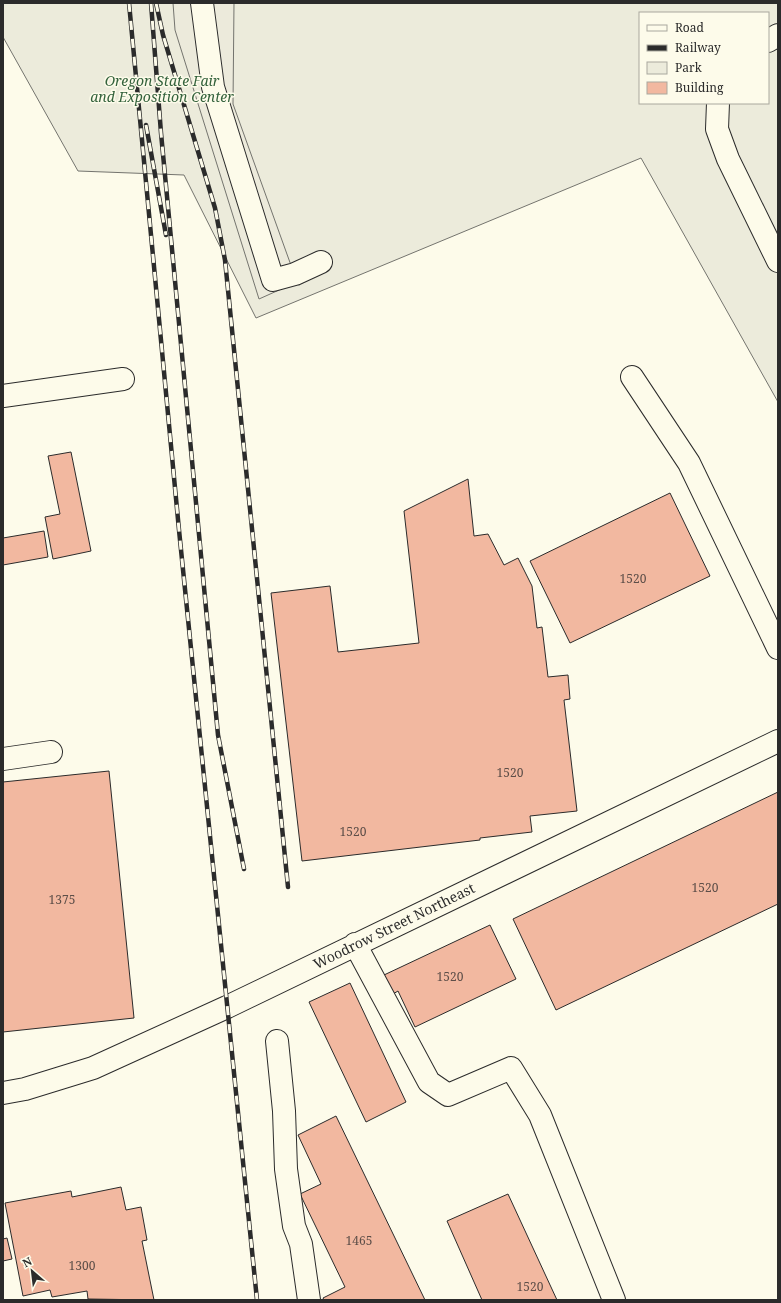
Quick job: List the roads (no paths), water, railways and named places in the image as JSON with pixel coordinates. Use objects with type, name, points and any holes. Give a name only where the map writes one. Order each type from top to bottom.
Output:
[{"type":"street","points":[[202,3],[213,87],[273,280],[294,274],[321,262]]},
{"type":"street","points":[[769,40],[778,35]]},
{"type":"street","points":[[718,104],[717,129],[728,159],[778,261]]},
{"type":"street","points":[[632,377],[689,463],[778,648]]},
{"type":"street","points":[[3,396],[123,379]]},
{"type":"street","name":"Woodrow Street Northeast","points":[[3,1093],[25,1089],[93,1068],[227,1007],[778,741]]},
{"type":"street","points":[[3,759],[50,752]]},
{"type":"street","points":[[355,944],[429,1082],[448,1095],[511,1068],[540,1115],[614,1300]]},
{"type":"street","points":[[277,1041],[284,1111],[286,1169],[294,1226],[301,1244],[309,1300]]},
{"type":"railway","points":[[129,3],[179,530],[257,1300]]},
{"type":"railway","points":[[151,3],[161,133],[218,735],[244,869]]},
{"type":"railway","points":[[156,3],[163,35],[215,208],[225,260],[288,887]]},
{"type":"railway","points":[[146,125],[166,235]]},
{"type":"park label","name":"Oregon State Fair and Exposition Center","points":[[162,90]]}]
